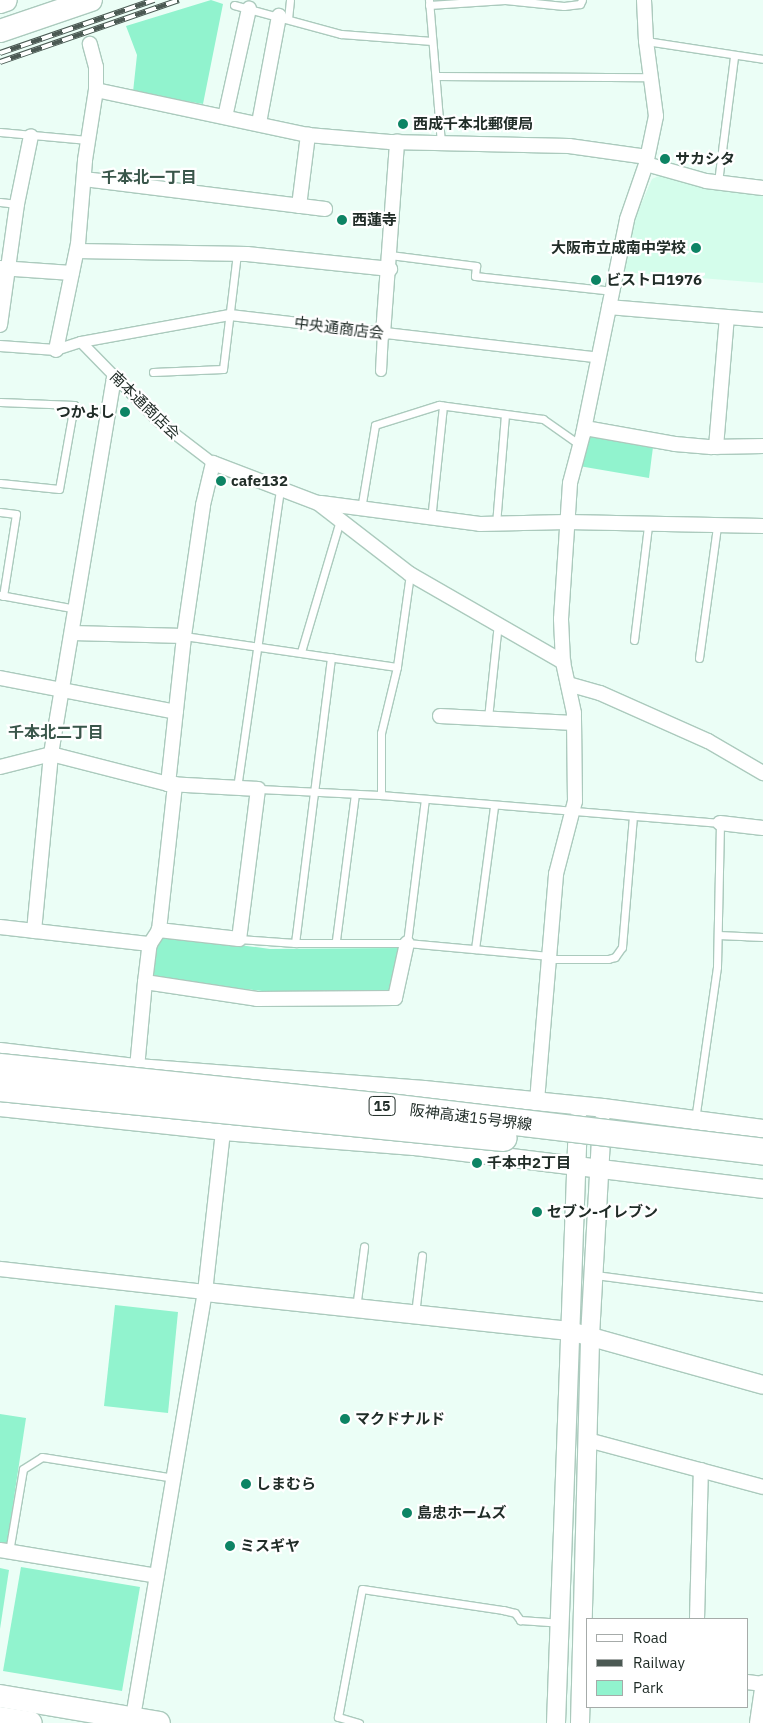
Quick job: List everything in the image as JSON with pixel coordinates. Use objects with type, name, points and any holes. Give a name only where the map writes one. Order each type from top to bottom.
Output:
[{"type":"highway","name":"阪神高速15号堺線","points":[[0,1067],[380,1106],[763,1152]]},
{"type":"highway","name":"阪神高速15号堺線","points":[[0,1088],[635,1152],[763,1168]]},
{"type":"main road","points":[[0,31],[91,0]]},
{"type":"main road","points":[[0,1696],[132,1721],[158,1723]]},
{"type":"main road","points":[[0,1718],[30,1723]]},
{"type":"street","points":[[536,1101],[558,860],[575,801],[574,722],[563,662],[561,599],[570,483],[584,428],[628,219],[646,160],[656,116],[646,41],[644,0]]},
{"type":"street","points":[[225,117],[249,9]]},
{"type":"street","points":[[259,123],[283,17]]},
{"type":"street","points":[[0,346],[56,350],[77,251],[88,140],[96,90],[96,67],[90,44]]},
{"type":"street","points":[[96,90],[259,123],[308,135],[398,142],[569,146],[646,160],[718,182],[763,188]]},
{"type":"street","points":[[299,206],[308,135]]},
{"type":"street","points":[[0,325],[4,269],[32,136]]},
{"type":"street","points":[[381,372],[398,142]]},
{"type":"street","points":[[84,178],[325,209]]},
{"type":"street","points":[[77,251],[237,254],[390,262]]},
{"type":"street","points":[[4,269],[72,273]]},
{"type":"street","points":[[609,307],[763,320]]},
{"type":"street","name":"中央通商店会","points":[[56,350],[81,342],[230,315],[599,358]]},
{"type":"street","points":[[716,447],[727,317]]},
{"type":"street","name":"南本通商店会","points":[[81,342],[177,438],[213,463]]},
{"type":"street","points":[[34,931],[51,754],[114,376]]},
{"type":"street","points":[[584,428],[675,444],[716,447],[763,446]]},
{"type":"street","points":[[137,1068],[150,944],[159,930],[172,784],[176,712],[184,636],[203,505],[213,463],[318,503],[431,520],[496,524],[567,522],[648,526],[763,526]]},
{"type":"street","points":[[318,503],[410,574],[563,662]]},
{"type":"street","points":[[72,633],[184,636]]},
{"type":"street","points":[[0,678],[176,712]]},
{"type":"street","points":[[568,684],[600,693],[708,741],[763,773]]},
{"type":"street","points":[[440,716],[574,722]]},
{"type":"street","points":[[0,767],[51,754],[172,784],[258,789],[239,939],[159,930]]},
{"type":"street","points":[[720,823],[763,828]]},
{"type":"street","points":[[0,927],[150,944]]},
{"type":"street","points":[[145,982],[257,999],[395,998],[407,942]]},
{"type":"street","points":[[0,1052],[137,1068],[536,1101],[763,1129]]},
{"type":"street","points":[[556,1723],[578,1106]]},
{"type":"street","points":[[0,1107],[223,1131],[414,1146],[763,1189]]},
{"type":"street","points":[[580,1723],[584,1656],[590,1336],[603,1108]]},
{"type":"street","points":[[132,1721],[205,1292],[223,1131]]},
{"type":"street","points":[[0,1269],[570,1331],[763,1385]]},
{"type":"street","points":[[588,1440],[763,1487]]},
{"type":"street","points":[[697,1618],[701,1470]]},
{"type":"street","points":[[5,1551],[157,1576]]},
{"type":"street","points":[[748,1682],[763,1683],[758,1723]]},
{"type":"lane","points":[[283,17],[290,0]]},
{"type":"lane","points":[[441,143],[429,3],[505,0],[564,6],[580,4],[582,0]]},
{"type":"lane","points":[[234,4],[341,34],[432,41]]},
{"type":"lane","points":[[646,41],[763,59]]},
{"type":"lane","points":[[718,182],[734,56]]},
{"type":"lane","points":[[436,76],[651,77]]},
{"type":"lane","points":[[0,132],[88,140]]},
{"type":"lane","points":[[0,202],[17,204]]},
{"type":"lane","points":[[153,372],[223,369],[237,254]]},
{"type":"lane","points":[[390,262],[476,266],[475,276],[613,291]]},
{"type":"lane","points":[[0,402],[74,405],[59,489],[0,483]]},
{"type":"lane","points":[[431,520],[443,406]]},
{"type":"lane","points":[[361,509],[375,425],[443,406],[543,419],[580,445]]},
{"type":"lane","points":[[496,524],[505,414]]},
{"type":"lane","points":[[237,788],[256,644],[280,490]]},
{"type":"lane","points":[[0,512],[16,514],[2,595],[76,609]]},
{"type":"lane","points":[[301,652],[340,519]]},
{"type":"lane","points":[[634,640],[648,526]]},
{"type":"lane","points":[[699,658],[717,526]]},
{"type":"lane","points":[[381,796],[381,733],[397,667],[410,574]]},
{"type":"lane","points":[[488,718],[498,623]]},
{"type":"lane","points":[[184,636],[256,644],[397,667]]},
{"type":"lane","points":[[296,943],[316,792],[331,656]]},
{"type":"lane","points":[[258,789],[355,794],[572,813],[720,823],[717,967],[695,1121]]},
{"type":"lane","points":[[336,940],[355,794]]},
{"type":"lane","points":[[407,942],[425,800]]},
{"type":"lane","points":[[476,949],[494,806]]},
{"type":"lane","points":[[239,939],[296,943],[336,940],[407,942],[549,957],[608,960],[615,957],[622,947],[633,816]]},
{"type":"lane","points":[[718,935],[763,937]]},
{"type":"lane","points":[[356,1308],[364,1247]]},
{"type":"lane","points":[[415,1314],[422,1255]]},
{"type":"lane","points":[[594,1275],[763,1297]]},
{"type":"lane","points":[[5,1551],[23,1469],[42,1457],[174,1478]]},
{"type":"lane","points":[[360,1723],[338,1720],[362,1589],[503,1610],[515,1613],[520,1620],[560,1623]]},
{"type":"shaded area","name":"大阪市立成南中学校","points":[[661,175],[707,189],[763,194],[763,283],[624,272],[633,223],[652,179]]},
{"type":"green space","points":[[211,0],[223,4],[203,104],[133,92],[137,55],[126,26]]},
{"type":"green space","points":[[588,436],[653,447],[649,478],[579,466]]},
{"type":"green space","points":[[165,935],[270,949],[400,948],[392,991],[262,991],[154,979],[150,974],[153,960],[159,940]]},
{"type":"green space","points":[[115,1305],[178,1312],[168,1413],[104,1406]]},
{"type":"green space","points":[[0,1414],[26,1418],[7,1544],[0,1543]]},
{"type":"green space","points":[[21,1567],[140,1587],[122,1691],[3,1671]]},
{"type":"green space","points":[[0,1568],[9,1570],[0,1629]]},
{"type":"railway","points":[[0,53],[154,0]]},
{"type":"railway","points":[[0,62],[179,0]]},
{"type":"place","name":"西成千本北郵便局","points":[[403,124]]},
{"type":"place","name":"サカシタ","points":[[665,159]]},
{"type":"place","name":"西蓮寺","points":[[342,220]]},
{"type":"place","name":"大阪市立成南中学校","points":[[696,248]]},
{"type":"place","name":"ビストロ1976","points":[[596,280]]},
{"type":"place","name":"つかよし","points":[[125,412]]},
{"type":"place","name":"cafe132","points":[[221,481]]},
{"type":"place","name":"千本中2丁目","points":[[477,1163]]},
{"type":"place","name":"セブン-イレブン","points":[[537,1212]]},
{"type":"place","name":"マクドナルド","points":[[345,1419]]},
{"type":"place","name":"しまむら","points":[[246,1484]]},
{"type":"place","name":"島忠ホームズ","points":[[407,1513]]},
{"type":"place","name":"ミスギヤ","points":[[230,1546]]},
{"type":"district","name":"千本北一丁目","points":[[149,177]]},
{"type":"district","name":"千本北二丁目","points":[[56,732]]}]
